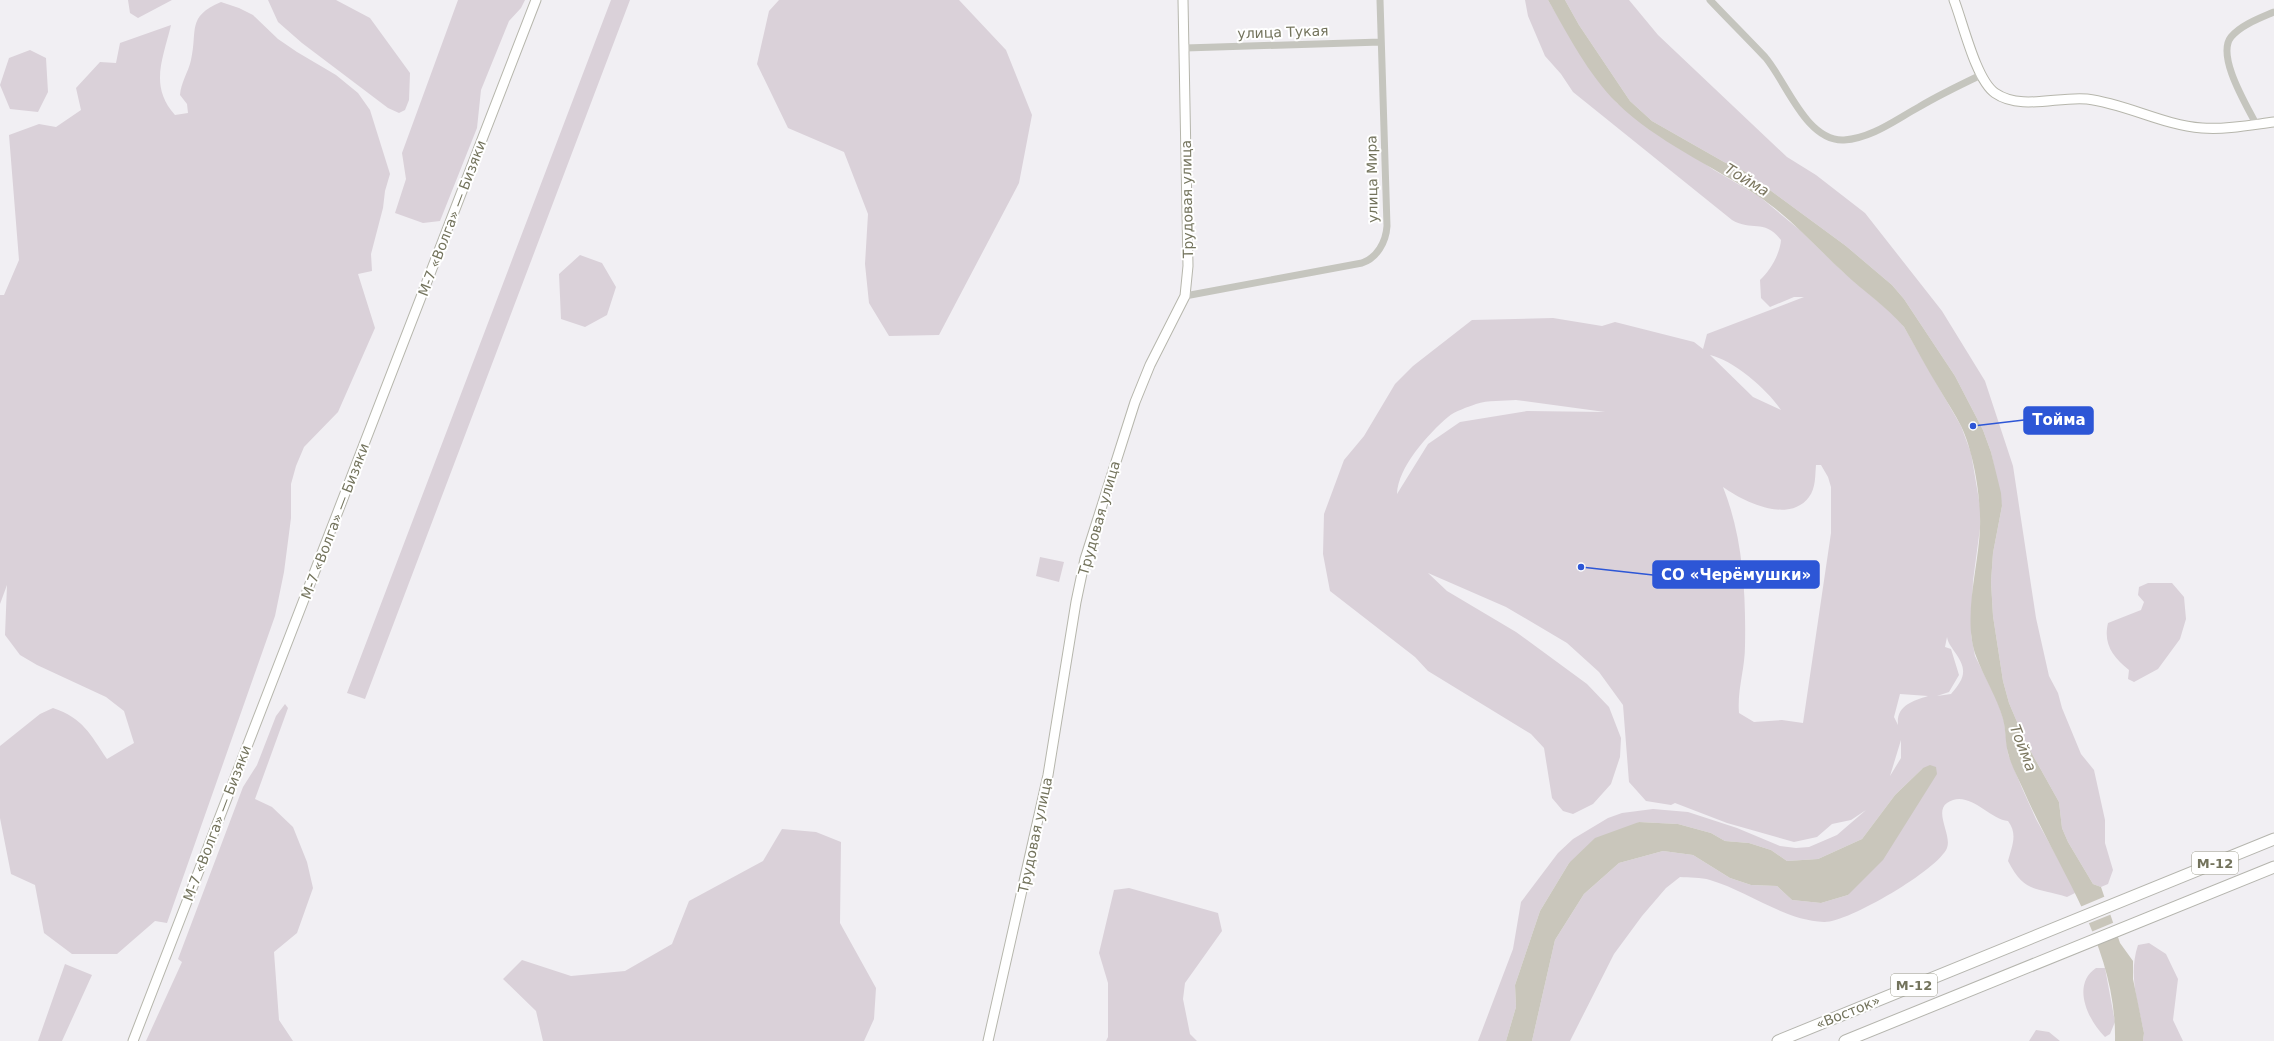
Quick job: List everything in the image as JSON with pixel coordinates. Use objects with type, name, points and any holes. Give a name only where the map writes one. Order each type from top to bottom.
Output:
[{"type":"main road","name":"«Восток»","points":[[1778,1041],[2274,839]]},
{"type":"main road","name":"«Восток»","points":[[1846,1041],[2161,911],[2274,867]]},
{"type":"street","name":"М-7 «Волга» — Бизяки","points":[[133,1041],[536,0]]},
{"type":"street","name":"Трудовая улица","points":[[988,1041],[1048,775],[1076,602],[1087,553],[1135,402],[1150,365],[1185,296],[1188,266],[1183,0]]},
{"type":"street","name":"улица Мира","points":[[1185,296],[1362,263],[1368,261],[1377,252],[1384,239],[1387,226],[1380,0]]},
{"type":"street","points":[[1710,0],[1765,57],[1808,121],[1824,134],[1837,139],[1852,139],[1877,131],[1919,107],[1981,75]]},
{"type":"street","points":[[1954,0],[1981,75],[1995,93],[2013,101],[2063,99],[2101,101],[2167,122],[2204,128],[2274,122]]},
{"type":"street","points":[[2256,124],[2236,84],[2228,60],[2226,47],[2231,37],[2242,29],[2274,12]]},
{"type":"street","name":"улица Тукая","points":[[1185,48],[1381,42]]},
{"type":"shaded area","points":[[128,0],[172,0],[138,18],[130,13]]},
{"type":"shaded area","points":[[268,0],[336,0],[370,18],[410,73],[409,100],[405,110],[399,113],[388,108],[302,43],[278,22]]},
{"type":"shaded area","points":[[458,0],[525,0],[521,8],[509,21],[481,90],[477,128],[440,221],[423,223],[395,213],[406,179],[402,153]]},
{"type":"shaded area","points":[[611,0],[630,0],[365,699],[347,693]]},
{"type":"shaded area","points":[[779,0],[959,0],[1006,50],[1032,115],[1019,183],[939,335],[889,336],[869,303],[865,264],[868,214],[844,152],[788,128],[757,64],[769,11]]},
{"type":"shaded area","points":[[1525,0],[1548,0],[1585,61],[1617,103],[1714,170],[1760,197],[1801,231],[1842,271],[1894,315],[1904,327],[1961,426],[1971,453],[1980,506],[1980,528],[1973,581],[1971,635],[1975,656],[1997,700],[2004,721],[2008,754],[2022,788],[2036,819],[2074,888],[2075,893],[2067,897],[2032,888],[2026,884],[2014,872],[2008,861],[2013,840],[2013,831],[2008,821],[1993,815],[1971,802],[1963,799],[1955,799],[1943,807],[1942,812],[1948,843],[1947,848],[1940,858],[1891,894],[1852,914],[1836,920],[1824,922],[1794,916],[1710,880],[1680,877],[1666,888],[1642,916],[1614,954],[1570,1041],[1532,1041],[1555,940],[1584,894],[1619,863],[1663,851],[1693,855],[1730,878],[1751,885],[1777,886],[1792,900],[1821,903],[1848,895],[1923,768],[1895,795],[1862,839],[1818,859],[1787,861],[1771,850],[1749,843],[1725,841],[1711,833],[1678,824],[1639,822],[1569,863],[1540,911],[1515,985],[1516,1007],[1506,1041],[1478,1041],[1513,949],[1521,902],[1558,853],[1573,839],[1608,818],[1622,813],[1653,809],[1688,812],[1737,828],[1780,846],[1796,848],[1809,847],[1837,835],[1866,810],[1851,820],[1832,824],[1817,837],[1794,842],[1727,823],[1675,803],[1671,805],[1646,801],[1629,782],[1623,705],[1599,672],[1567,643],[1506,607],[1428,573],[1447,591],[1516,632],[1587,684],[1609,707],[1621,738],[1620,757],[1611,784],[1593,804],[1573,814],[1563,811],[1552,798],[1544,748],[1531,734],[1428,671],[1415,657],[1330,591],[1323,554],[1324,514],[1344,460],[1364,436],[1395,384],[1413,366],[1472,320],[1553,318],[1602,326],[1615,322],[1694,342],[1703,349],[1707,334],[1804,297],[1794,297],[1770,307],[1761,298],[1760,280],[1774,262],[1779,251],[1781,240],[1769,229],[1746,225],[1732,220],[1573,92],[1561,74],[1545,56],[1528,16]],"holes":[[[1710,355],[1719,358],[1739,369],[1759,385],[1781,410],[1753,397]],[[1516,400],[1605,412],[1527,411],[1460,422],[1428,444],[1397,494],[1399,484],[1408,462],[1432,432],[1448,417],[1458,411],[1485,402]],[[1816,465],[1821,465],[1828,477],[1831,487],[1831,533],[1803,723],[1782,720],[1754,722],[1739,713],[1739,696],[1745,646],[1744,586],[1735,525],[1723,487],[1742,499],[1754,504],[1779,510],[1790,509],[1800,505],[1809,497],[1814,486]],[[1947,637],[1961,663],[1963,674],[1962,678],[1951,694],[1937,696],[1949,692],[1959,675],[1951,649],[1945,647]],[[1900,694],[1928,696],[1906,705],[1900,713],[1898,725],[1894,717]],[[1901,740],[1901,758],[1890,776]]]},
{"type":"shaded area","points":[[1565,0],[1629,0],[1658,35],[1787,157],[1816,175],[1865,213],[1942,311],[1985,381],[2013,466],[2036,618],[2049,676],[2058,693],[2062,708],[2081,754],[2094,770],[2105,820],[2105,843],[2113,870],[2108,884],[2101,887],[2093,884],[2068,842],[2062,828],[2059,802],[2026,743],[2009,703],[2003,681],[1993,616],[1991,582],[1993,553],[2002,506],[1991,452],[1983,430],[1955,376],[1904,299],[1892,285],[1846,246],[1744,171],[1724,162],[1652,121],[1630,101],[1579,25]]},
{"type":"shaded area","points":[[221,2],[239,8],[253,15],[278,39],[336,75],[358,93],[370,110],[390,174],[371,254],[372,271],[358,274],[375,328],[338,412],[304,447],[296,466],[291,484],[291,518],[284,572],[275,616],[167,923],[155,921],[117,954],[72,954],[44,933],[35,885],[11,874],[0,818],[0,746],[40,714],[53,708],[63,712],[79,722],[107,759],[134,743],[124,711],[106,697],[37,665],[20,655],[5,635],[7,585],[0,604],[0,295],[4,295],[19,260],[9,135],[39,124],[56,127],[81,110],[76,88],[100,62],[116,63],[120,43],[171,25],[162,61],[160,83],[162,93],[167,104],[175,115],[188,113],[187,104],[180,95],[191,60],[196,25],[198,19],[203,13]]},
{"type":"shaded area","points":[[30,50],[46,58],[48,92],[38,112],[10,109],[0,85],[9,58]]},
{"type":"shaded area","points":[[580,255],[602,263],[616,287],[607,315],[585,327],[561,319],[559,274]]},
{"type":"shaded area","points":[[1040,557],[1064,562],[1059,582],[1036,576]]},
{"type":"shaded area","points":[[2148,583],[2172,583],[2184,597],[2186,619],[2180,639],[2158,669],[2134,682],[2128,679],[2129,670],[2118,660],[2108,644],[2108,623],[2141,610],[2144,602],[2138,595],[2139,587]]},
{"type":"shaded area","points":[[285,704],[288,708],[255,799],[272,807],[293,827],[307,862],[313,888],[297,933],[274,952],[279,1020],[293,1041],[146,1041],[182,962],[178,959],[243,787],[257,765],[276,716]]},
{"type":"shaded area","points":[[782,829],[816,832],[841,842],[840,923],[876,988],[874,1019],[864,1041],[543,1041],[536,1011],[503,979],[522,960],[571,976],[625,971],[672,944],[689,901],[763,861]]},
{"type":"shaded area","points":[[1129,888],[1218,913],[1222,931],[1185,983],[1183,999],[1190,1034],[1197,1041],[1106,1041],[1108,1037],[1108,983],[1099,953],[1114,890]]},
{"type":"shaded area","points":[[2149,943],[2166,954],[2178,979],[2173,1020],[2183,1041],[2143,1041],[2144,1033],[2135,989],[2134,967],[2138,945]]},
{"type":"shaded area","points":[[65,964],[92,975],[62,1041],[38,1041]]},
{"type":"shaded area","points":[[2096,968],[2105,968],[2115,1022],[2110,1034],[2105,1037],[2088,1012],[2083,993],[2084,984],[2089,975]]},
{"type":"shaded area","points":[[2036,1030],[2049,1032],[2060,1041],[2029,1041]]},
{"type":"water","points":[[1548,0],[1565,0],[1579,25],[1630,101],[1652,121],[1724,162],[1744,171],[1846,246],[1892,285],[1904,299],[1955,376],[1983,430],[1991,452],[2001,493],[2002,506],[1993,553],[1991,582],[1993,616],[2003,681],[2009,703],[2026,743],[2059,802],[2062,828],[2068,842],[2093,884],[2101,887],[2120,943],[2133,961],[2133,979],[2144,1033],[2143,1041],[2115,1041],[2113,1006],[2107,973],[2096,941],[2083,910],[2037,820],[2009,758],[2004,723],[1994,695],[1976,656],[1972,641],[1971,609],[1980,527],[1978,489],[1970,449],[1956,417],[1904,327],[1897,319],[1858,286],[1770,204],[1649,130],[1617,103],[1588,67]]},
{"type":"water","points":[[1930,765],[1936,767],[1937,774],[1883,860],[1848,895],[1821,903],[1792,900],[1777,886],[1751,885],[1730,878],[1693,855],[1663,851],[1619,863],[1584,894],[1555,940],[1532,1041],[1506,1041],[1516,1007],[1515,985],[1540,911],[1569,863],[1595,838],[1639,822],[1678,824],[1711,833],[1725,841],[1749,843],[1771,850],[1787,861],[1818,859],[1862,839],[1895,795],[1923,768]]},
{"type":"pier","points":[[2106,896],[2112,914],[2087,924],[2080,907]]},
{"type":"pier","points":[[2115,922],[2120,936],[2096,945],[2091,932]]},
{"type":"place","name":"Тойма","points":[[1973,426]]},
{"type":"place","name":"СО «Черёмушки»","points":[[1581,567]]}]
